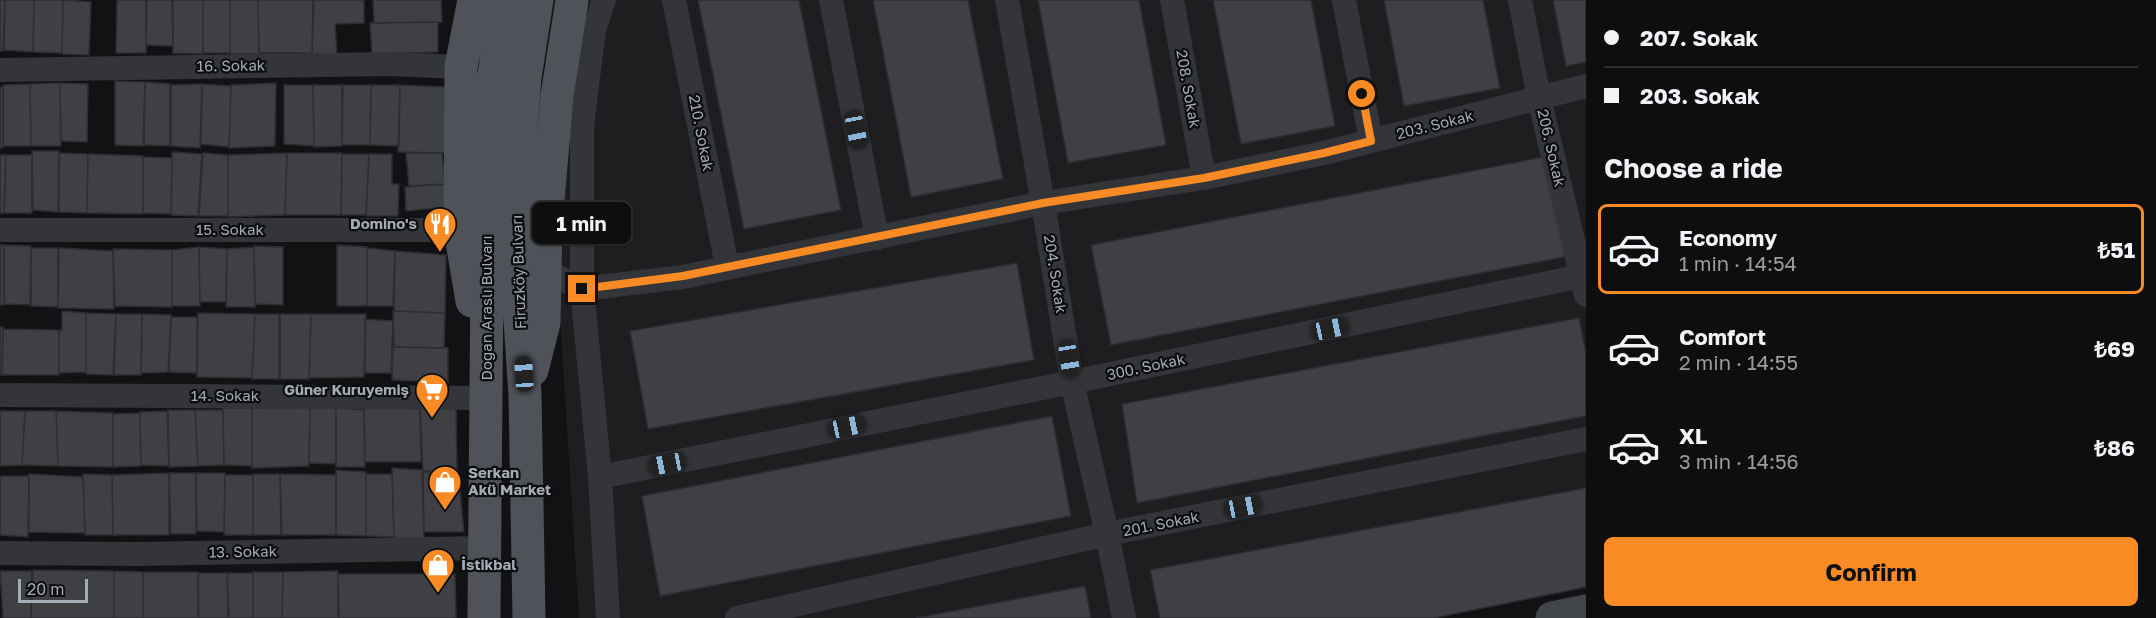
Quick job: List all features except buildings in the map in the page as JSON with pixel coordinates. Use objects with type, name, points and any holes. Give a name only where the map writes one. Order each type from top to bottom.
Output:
[{"type":"main road","points":[[474,0],[461,67],[460,230],[487,398]]},
{"type":"main road","name":"Doğan Araslı Bulvarı","points":[[484,618],[488,167],[492,89],[505,0]]},
{"type":"main road","name":"Firuzköy Bulvarı","points":[[529,618],[525,395],[518,291],[517,179],[525,78],[537,0]]},
{"type":"main road","points":[[525,395],[544,323],[546,223],[557,96],[572,0]]},
{"type":"street","points":[[457,0],[461,67]]},
{"type":"street","points":[[604,0],[594,30],[582,126],[582,289],[600,477],[608,618]]},
{"type":"street","name":"210. Sokak","points":[[674,0],[727,266]]},
{"type":"street","points":[[831,0],[878,238]]},
{"type":"street","name":"204. Sokak","points":[[1006,0],[1043,203],[1072,382],[1124,618]]},
{"type":"street","name":"208. Sokak","points":[[1172,0],[1204,178]]},
{"type":"street","points":[[1344,0],[1371,141]]},
{"type":"street","name":"206. Sokak","points":[[1520,0],[1539,98],[1584,282]]},
{"type":"street","name":"16. Sokak","points":[[0,70],[389,64],[461,67]]},
{"type":"street","name":"203. Sokak","points":[[582,289],[683,276],[1043,203],[1204,178],[1324,153],[1586,86]]},
{"type":"street","name":"15. Sokak","points":[[0,230],[460,230]]},
{"type":"street","points":[[544,270],[582,289]]},
{"type":"street","name":"300. Sokak","points":[[600,477],[1584,282]]},
{"type":"street","points":[[544,323],[582,289]]},
{"type":"street","name":"14. Sokak","points":[[0,395],[487,398]]},
{"type":"street","name":"201. Sokak","points":[[737,618],[1107,534],[1586,439]]},
{"type":"street","name":"13. Sokak","points":[[0,553],[136,554],[486,548]]},
{"type":"street","points":[[1552,618],[1586,611]]},
{"type":"shaded area","points":[[587,0],[1586,0],[1586,574],[1366,618],[579,618],[556,254],[563,102]]},
{"type":"place","name":"Domino's","points":[[440,253]]},
{"type":"place","name":"Güner Kuruyemiş","points":[[432,419]]},
{"type":"place","name":"Serkan Akü Market","points":[[445,511]]},
{"type":"place","name":"İstikbal","points":[[438,594]]},
{"type":"route","points":[[582,289],[683,276],[1043,203],[1204,178],[1324,153],[1371,141],[1362,94]]}]
